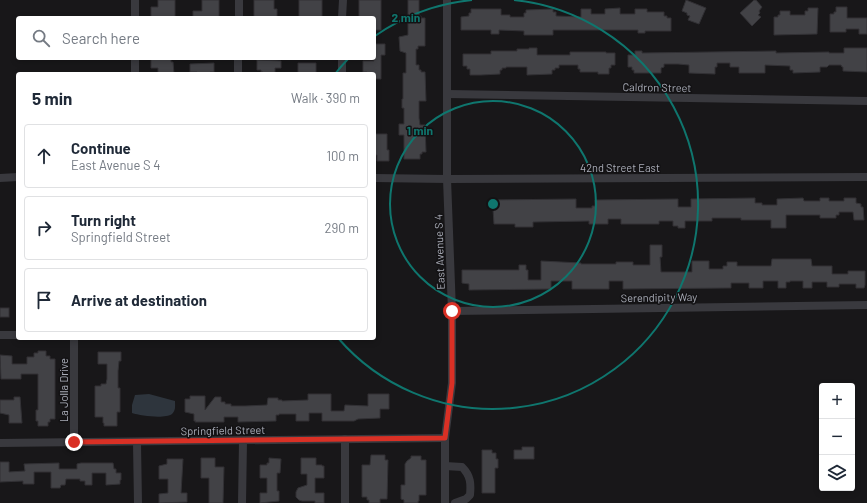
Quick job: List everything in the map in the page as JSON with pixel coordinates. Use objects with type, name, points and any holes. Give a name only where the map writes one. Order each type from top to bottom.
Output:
[{"type":"street","points":[[135,0],[135,16]]},
{"type":"street","points":[[239,0],[239,16]]},
{"type":"street","points":[[342,0],[342,16]]},
{"type":"street","name":"East Avenue S 4","points":[[445,503],[445,438],[452,383],[452,311],[446,179],[447,0]]},
{"type":"street","points":[[135,60],[135,72]]},
{"type":"street","points":[[238,60],[238,72]]},
{"type":"street","points":[[342,60],[342,72]]},
{"type":"street","name":"Caldron Street","points":[[446,94],[867,101]]},
{"type":"street","name":"42nd Street East","points":[[376,178],[867,177]]},
{"type":"street","points":[[0,178],[16,178]]},
{"type":"street","name":"Serendipity Way","points":[[452,311],[867,305]]},
{"type":"street","points":[[0,335],[16,335]]},
{"type":"street","name":"La Jolla Drive","points":[[74,340],[74,442]]},
{"type":"street","name":"Springfield Street","points":[[0,443],[445,438]]},
{"type":"street","points":[[345,503],[346,439]]},
{"type":"street","points":[[242,503],[243,441]]},
{"type":"street","points":[[137,442],[138,503]]},
{"type":"street","points":[[445,466],[462,467],[468,473],[471,482],[470,495],[466,499],[456,503]]},
{"type":"shaded area","points":[[149,394],[175,401],[175,408],[172,414],[169,416],[159,417],[132,413],[132,405],[135,395]]},
{"type":"building","points":[[158,0],[175,0],[175,16],[151,16],[151,7],[158,7]]},
{"type":"building","points":[[202,0],[219,0],[219,16],[193,16],[193,11],[202,11]]},
{"type":"building","points":[[254,0],[274,0],[274,9],[277,9],[277,16],[254,16]]},
{"type":"building","points":[[299,0],[322,0],[322,16],[299,16]]},
{"type":"building","points":[[359,0],[381,0],[381,30],[376,30],[376,16],[359,16]]},
{"type":"building","points":[[408,0],[419,0],[419,16],[421,16],[421,18],[425,18],[425,46],[418,46],[418,49],[416,49],[416,65],[419,65],[419,70],[421,70],[421,72],[425,72],[426,101],[419,101],[419,118],[420,125],[425,125],[426,152],[422,152],[422,154],[420,154],[420,159],[404,159],[404,135],[399,135],[399,124],[404,124],[404,108],[402,108],[402,99],[403,73],[406,73],[406,53],[400,51],[399,37],[408,35]]},
{"type":"building","points":[[686,0],[706,8],[699,24],[688,20],[690,16],[682,11]]},
{"type":"building","points":[[754,0],[756,0],[762,7],[758,15],[761,17],[752,26],[740,13]]},
{"type":"building","points":[[836,7],[847,7],[847,18],[867,18],[867,34],[859,34],[859,29],[846,29],[846,32],[830,32],[830,14],[834,14],[834,12],[836,12]]},
{"type":"building","points":[[620,8],[620,14],[635,14],[635,9],[647,9],[647,12],[664,12],[664,16],[671,18],[671,31],[645,31],[645,33],[638,33],[638,30],[553,30],[553,35],[524,35],[524,31],[499,30],[499,34],[491,34],[491,30],[461,30],[461,17],[469,16],[471,9],[501,9],[501,15],[510,15],[510,17],[524,17],[526,10],[553,9],[553,12],[556,12],[556,16],[581,17],[581,9],[591,9],[591,14],[605,14],[605,9]]},
{"type":"building","points":[[808,8],[818,8],[817,34],[774,35],[774,17],[778,17],[778,15],[780,15],[780,11],[790,11],[790,15],[805,15],[805,11],[808,11]]},
{"type":"building","points":[[376,44],[385,44],[385,55],[381,55],[381,79],[376,79],[376,72],[363,72],[363,61],[376,60]]},
{"type":"building","points":[[537,48],[537,55],[570,55],[570,52],[615,53],[615,65],[611,65],[611,68],[609,68],[609,74],[598,74],[598,72],[580,72],[578,65],[559,65],[559,68],[552,70],[552,74],[527,75],[527,67],[506,67],[500,70],[500,74],[470,75],[470,69],[467,69],[467,66],[463,66],[463,54],[491,54],[491,51],[517,51],[517,49]]},
{"type":"building","points":[[844,48],[867,48],[867,72],[843,71],[843,67],[841,65],[820,67],[820,72],[793,73],[793,70],[790,70],[790,66],[765,65],[765,73],[739,73],[739,67],[730,67],[730,63],[717,63],[717,67],[715,67],[715,74],[689,73],[689,65],[678,64],[664,64],[664,67],[661,68],[661,73],[634,73],[632,67],[628,67],[628,55],[635,55],[635,51],[642,51],[642,53],[776,51],[776,53],[844,53]]},
{"type":"building","points":[[151,60],[171,60],[171,62],[173,62],[174,72],[158,72],[158,68],[151,68]]},
{"type":"building","points":[[257,60],[281,61],[281,68],[275,68],[275,72],[261,72],[261,70],[257,70]]},
{"type":"building","points":[[214,63],[214,72],[190,72],[190,64]]},
{"type":"building","points":[[298,63],[316,63],[316,72],[298,72]]},
{"type":"building","points":[[376,134],[387,134],[389,161],[377,161]]},
{"type":"building","points":[[755,198],[755,203],[762,203],[762,205],[777,205],[777,199],[803,198],[804,201],[820,201],[820,198],[829,198],[829,201],[844,201],[844,198],[856,198],[856,203],[861,204],[861,207],[863,207],[864,220],[854,220],[853,212],[839,212],[839,215],[836,215],[836,218],[820,218],[820,215],[786,215],[786,228],[771,228],[771,220],[741,220],[741,218],[712,218],[712,221],[685,221],[685,228],[673,226],[673,221],[659,221],[659,224],[621,224],[621,219],[608,219],[608,224],[589,224],[589,221],[533,222],[533,227],[515,227],[515,224],[494,224],[493,209],[489,209],[489,200],[576,199],[576,208],[592,208],[592,206],[595,206],[595,200],[678,199],[678,207],[691,207],[691,199]]},
{"type":"building","points":[[650,245],[662,245],[662,257],[660,257],[661,272],[692,272],[692,261],[709,261],[709,269],[723,269],[723,266],[727,266],[727,262],[737,262],[737,266],[771,266],[772,259],[811,259],[812,266],[832,266],[832,274],[848,274],[848,271],[865,271],[865,285],[864,288],[856,288],[856,284],[839,284],[839,287],[827,287],[827,282],[812,282],[812,288],[803,288],[803,281],[790,281],[786,282],[786,288],[778,288],[778,281],[763,281],[763,288],[749,288],[749,283],[731,283],[731,288],[623,289],[623,281],[609,281],[609,289],[572,289],[572,281],[551,281],[551,289],[469,290],[469,284],[462,283],[462,270],[519,270],[519,265],[526,265],[526,270],[528,270],[528,280],[541,280],[541,261],[581,264],[616,264],[616,262],[633,262],[633,265],[650,265]]},
{"type":"building","points":[[0,308],[9,308],[9,317],[0,317]]},
{"type":"building","points":[[38,351],[46,351],[46,356],[50,356],[50,359],[55,359],[55,419],[50,419],[48,426],[38,426],[38,421],[36,421],[36,410],[38,410],[38,374],[21,374],[21,379],[1,379],[0,355],[12,356],[12,364],[27,364],[27,357],[34,357],[34,353],[38,353]]},
{"type":"building","points":[[98,352],[121,352],[121,361],[119,361],[118,371],[120,412],[117,412],[117,426],[104,426],[103,417],[95,417],[95,386],[106,384],[107,379],[107,364],[98,364]]},
{"type":"building","points":[[308,394],[331,394],[331,411],[344,411],[345,405],[368,406],[368,394],[389,394],[389,409],[380,409],[380,418],[358,419],[354,421],[322,421],[322,413],[309,413],[309,421],[296,421],[296,414],[279,414],[276,415],[276,421],[238,422],[238,417],[224,417],[224,422],[195,422],[194,414],[185,412],[185,399],[190,399],[190,396],[205,396],[205,410],[215,397],[221,397],[221,402],[231,404],[231,406],[245,406],[267,405],[268,398],[278,398],[278,400],[282,401],[308,400]]},
{"type":"building","points":[[14,397],[20,397],[22,423],[9,423],[9,415],[0,413],[0,400],[14,400]]},
{"type":"building","points":[[522,447],[534,447],[534,459],[514,459],[514,450],[522,450]]},
{"type":"building","points":[[482,450],[492,450],[492,453],[496,453],[496,459],[498,459],[498,468],[495,468],[495,493],[482,493]]},
{"type":"building","points":[[371,455],[385,455],[385,460],[388,460],[387,499],[380,499],[380,503],[369,503],[367,497],[362,497],[362,465],[370,465]]},
{"type":"building","points":[[411,456],[421,456],[421,460],[426,460],[426,495],[419,495],[418,503],[404,503],[404,500],[401,499],[401,485],[405,485],[405,464]]},
{"type":"building","points":[[201,458],[215,458],[215,467],[224,467],[223,503],[209,503],[209,478],[201,478]]},
{"type":"building","points":[[269,458],[281,459],[280,473],[277,473],[277,491],[279,491],[279,501],[260,503],[260,493],[267,493],[267,478],[260,478],[260,465],[267,465],[267,463],[269,463]]},
{"type":"building","points":[[301,458],[316,458],[316,465],[324,466],[324,478],[315,478],[315,493],[324,493],[324,503],[302,501],[296,497],[298,488],[307,485],[307,474],[301,474]]},
{"type":"building","points":[[167,459],[183,459],[181,493],[187,493],[187,502],[159,503],[159,494],[168,493],[168,479],[159,479],[159,466],[167,464]]},
{"type":"building","points":[[0,462],[9,462],[9,472],[25,471],[24,464],[59,463],[59,469],[77,469],[77,464],[81,463],[113,463],[116,473],[121,473],[121,480],[120,484],[106,485],[106,473],[92,473],[92,485],[85,485],[85,481],[80,481],[80,479],[66,479],[65,485],[61,485],[60,488],[51,488],[51,472],[34,472],[34,484],[23,484],[23,481],[0,482]]},
{"type":"route","points":[[74,442],[445,438],[452,383],[452,311]]}]
